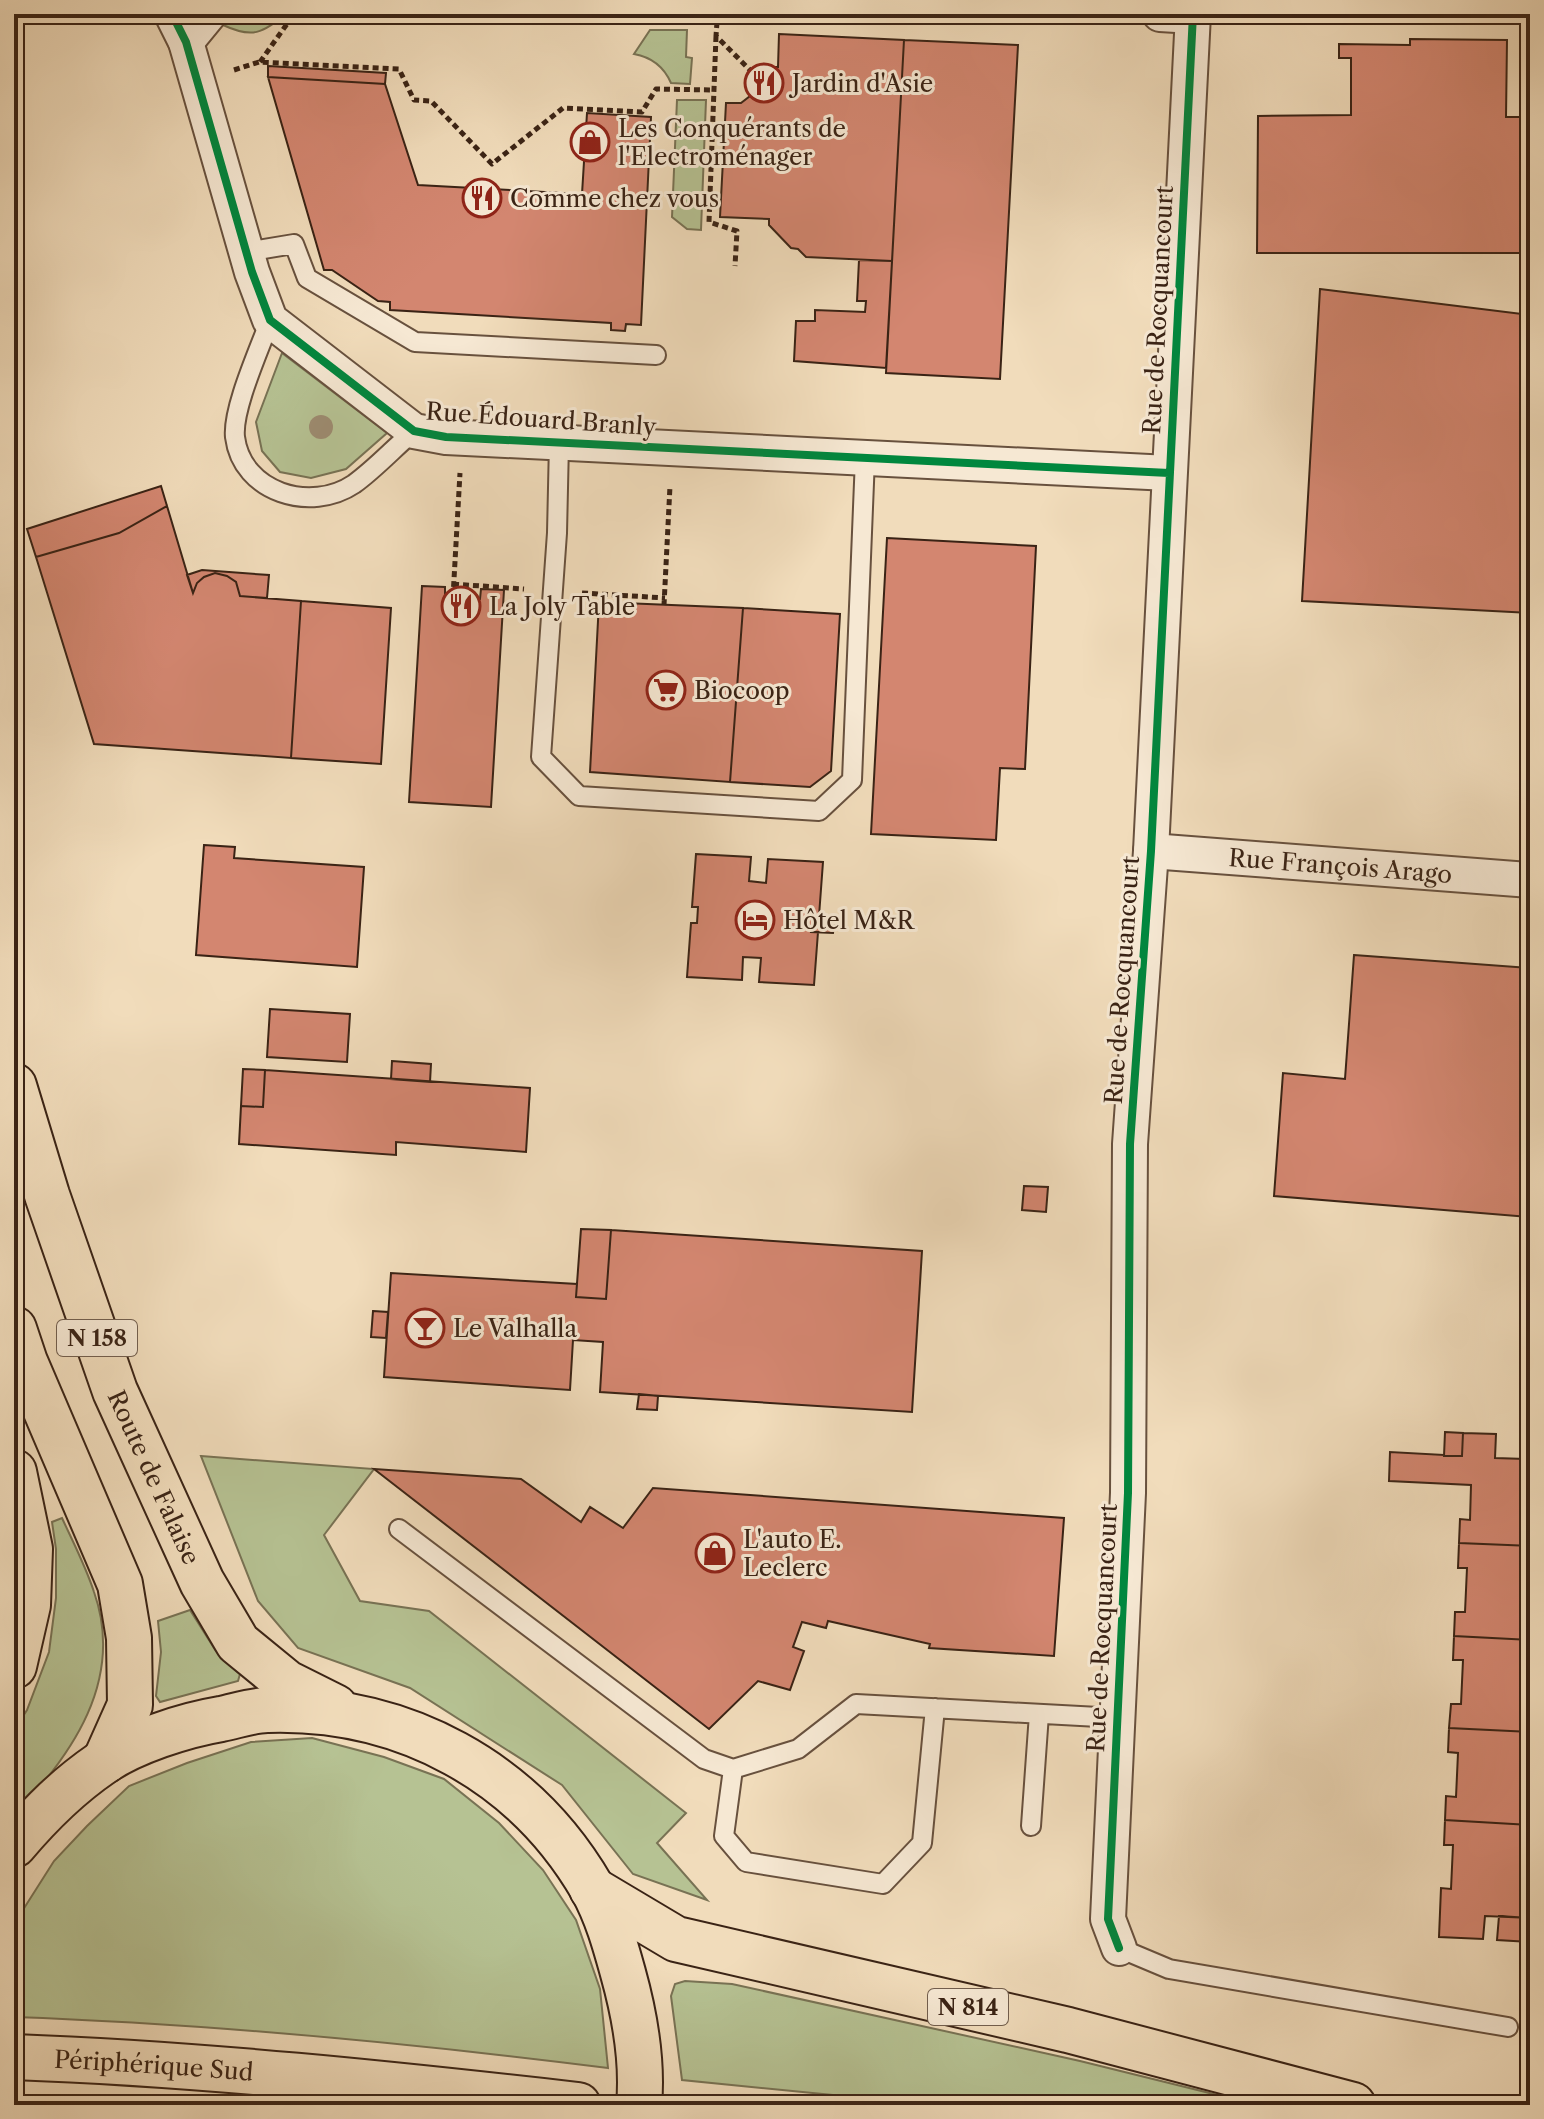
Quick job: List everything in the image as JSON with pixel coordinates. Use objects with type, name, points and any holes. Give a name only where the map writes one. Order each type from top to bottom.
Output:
[{"type":"highway","name":"Route de Falaise","points":[[14,1086],[47,1195],[115,1391],[202,1582],[238,1643],[287,1683],[352,1715]]},
{"type":"highway","name":"N 158","points":[[14,1329],[25,1362],[120,1584],[129,1638],[130,1705],[105,1761]]},
{"type":"highway","points":[[14,1472],[30,1549],[28,1605],[14,1666]]},
{"type":"highway","points":[[14,1845],[47,1806],[105,1761],[183,1726],[267,1710],[352,1715],[411,1732],[466,1759],[515,1795],[558,1838],[592,1889],[613,1935],[633,2009],[641,2084],[639,2105]]},
{"type":"highway","name":"N 814","points":[[592,1889],[676,1939],[1068,2030],[1353,2105]]},
{"type":"highway","name":"Périphérique Sud","points":[[14,2057],[96,2060],[389,2084],[578,2105]]},
{"type":"street","points":[[209,14],[179,28],[246,252],[270,320]]},
{"type":"street","name":"Rue de Rocquancourt","points":[[1119,1948],[1108,1919],[1128,1493],[1130,1144],[1151,851],[1169,473],[1182,15]]},
{"type":"street","name":"Rue Édouard Branly","points":[[270,320],[414,431],[446,437],[1169,473]]},
{"type":"street","name":"Rue François Arago","points":[[1151,851],[1530,880]]},
{"type":"lane","points":[[246,252],[294,244],[307,278],[415,342],[656,355]]},
{"type":"lane","points":[[270,320],[238,410],[235,437],[244,463],[264,487],[287,496],[313,498],[352,485],[414,431]]},
{"type":"lane","points":[[559,443],[557,533],[541,757],[579,796],[819,811],[852,780],[865,458]]},
{"type":"lane","points":[[399,1529],[704,1759],[733,1769],[798,1749],[856,1704],[1117,1718]]},
{"type":"lane","points":[[733,1769],[724,1836],[746,1862],[883,1884],[922,1843],[935,1708]]},
{"type":"lane","points":[[1031,1826],[1039,1714]]},
{"type":"lane","points":[[1119,1948],[1169,1969],[1508,2027]]},
{"type":"path","points":[[259,62],[294,14]]},
{"type":"path","points":[[717,22],[709,222],[737,231],[735,266]]},
{"type":"path","points":[[716,36],[759,79]]},
{"type":"path","points":[[230,80],[229,71],[259,62],[399,69],[414,100],[431,101],[492,164],[563,108],[642,112],[656,89],[714,90]]},
{"type":"path","points":[[453,597],[460,472]]},
{"type":"path","points":[[664,605],[670,481]]},
{"type":"green space","points":[[229,14],[286,14],[263,30],[250,33],[223,25]]},
{"type":"green space","points":[[650,30],[687,30],[686,57],[692,58],[690,84],[671,83],[656,64],[634,54]]},
{"type":"green space","points":[[677,100],[706,100],[701,230],[687,229],[672,217]]},
{"type":"green space","points":[[282,353],[387,433],[346,469],[311,478],[280,472],[262,451],[256,422]]},
{"type":"green space","points":[[201,1456],[374,1469],[324,1535],[360,1601],[429,1611],[686,1813],[657,1843],[707,1900],[633,1874],[562,1785],[410,1688],[298,1648],[258,1601]]},
{"type":"green space","points":[[62,1518],[94,1592],[102,1624],[103,1656],[98,1685],[73,1742],[14,1816],[14,1730],[27,1710],[49,1652],[56,1598],[56,1549],[52,1522]]},
{"type":"green space","points":[[190,1610],[216,1651],[240,1674],[238,1681],[160,1702],[156,1696],[161,1652],[158,1621]]},
{"type":"green space","points":[[312,1738],[384,1757],[444,1779],[499,1823],[543,1870],[576,1920],[600,1989],[608,2068],[311,2036],[163,2024],[14,2017],[14,1924],[54,1861],[129,1786],[251,1742]]},
{"type":"green space","points":[[685,1981],[732,1984],[1080,2061],[1258,2105],[897,2105],[833,2095],[682,2080],[671,1996],[675,1984]]},
{"type":"building","points":[[779,34],[904,40],[892,261],[806,257],[798,249],[791,248],[769,225],[769,219],[720,217],[726,103],[741,103],[750,96],[749,88],[773,67],[778,67]]},
{"type":"building","points":[[1410,39],[1507,40],[1506,117],[1530,117],[1530,253],[1257,253],[1258,116],[1351,115],[1351,58],[1339,58],[1339,44],[1410,45]]},
{"type":"building","points":[[904,40],[1018,45],[1000,379],[886,373]]},
{"type":"building","points":[[268,66],[386,73],[385,84],[268,77]]},
{"type":"building","points":[[268,77],[385,84],[418,185],[582,194],[587,113],[651,117],[641,325],[626,324],[625,331],[611,330],[611,323],[390,310],[390,302],[378,301],[332,270],[324,270]]},
{"type":"building","points":[[859,260],[892,261],[886,368],[794,361],[796,321],[815,321],[815,310],[865,312],[866,301],[857,301]]},
{"type":"building","points":[[1320,289],[1530,315],[1530,613],[1302,601]]},
{"type":"building","points":[[161,486],[167,506],[119,533],[36,557],[27,529]]},
{"type":"building","points":[[167,506],[193,593],[197,583],[215,573],[236,582],[240,596],[301,601],[291,758],[94,744],[36,557],[119,533]]},
{"type":"building","points":[[887,538],[1036,546],[1025,769],[1000,768],[996,840],[871,834]]},
{"type":"building","points":[[202,570],[269,575],[267,598],[240,596],[236,582],[215,573],[197,583],[193,593],[187,575]]},
{"type":"building","points":[[422,586],[445,587],[445,597],[480,599],[481,589],[504,590],[491,807],[409,802]]},
{"type":"building","points":[[301,601],[391,608],[381,764],[291,758]]},
{"type":"building","name":"Biocoop","points":[[599,602],[743,608],[730,782],[590,772]]},
{"type":"building","points":[[743,608],[840,614],[831,771],[810,787],[730,782]]},
{"type":"building","points":[[204,845],[235,847],[234,858],[364,867],[357,967],[196,955]]},
{"type":"building","name":"Hôtel M&R","points":[[696,854],[751,857],[749,881],[766,883],[768,859],[823,862],[819,916],[813,916],[811,932],[818,932],[814,985],[759,982],[761,958],[743,957],[742,980],[687,977],[691,923],[697,923],[698,907],[692,907]]},
{"type":"building","points":[[813,916],[835,918],[833,933],[811,932]]},
{"type":"building","points":[[1354,955],[1530,968],[1530,1217],[1274,1196],[1283,1073],[1345,1079]]},
{"type":"building","points":[[270,1009],[350,1014],[347,1062],[267,1057]]},
{"type":"building","points":[[392,1061],[431,1064],[430,1082],[391,1079]]},
{"type":"building","points":[[243,1069],[265,1070],[263,1107],[241,1106]]},
{"type":"building","points":[[265,1070],[530,1088],[526,1152],[396,1142],[396,1155],[239,1144],[241,1106],[263,1107]]},
{"type":"building","points":[[1024,1186],[1048,1187],[1046,1212],[1022,1210]]},
{"type":"building","points":[[581,1229],[611,1230],[606,1299],[576,1297]]},
{"type":"building","points":[[611,1230],[922,1251],[912,1412],[600,1392],[603,1342],[573,1340],[570,1390],[384,1377],[391,1273],[577,1284],[576,1297],[606,1299]]},
{"type":"building","points":[[373,1311],[388,1312],[386,1338],[371,1337]]},
{"type":"building","points":[[639,1394],[658,1396],[657,1410],[637,1409]]},
{"type":"building","points":[[1445,1432],[1463,1433],[1462,1456],[1444,1456]]},
{"type":"building","points":[[1463,1433],[1496,1434],[1495,1458],[1530,1459],[1530,1546],[1459,1543],[1460,1519],[1470,1520],[1471,1485],[1389,1481],[1390,1452],[1462,1456]]},
{"type":"building","points":[[374,1469],[521,1479],[581,1522],[590,1507],[623,1528],[653,1488],[1064,1518],[1054,1656],[929,1648],[930,1644],[828,1621],[826,1628],[802,1622],[793,1647],[804,1651],[790,1690],[758,1681],[709,1729]]},
{"type":"building","points":[[1459,1543],[1530,1546],[1530,1640],[1454,1636],[1455,1612],[1465,1612],[1467,1568],[1458,1568]]},
{"type":"building","points":[[1454,1636],[1530,1640],[1530,1732],[1449,1728],[1451,1704],[1461,1704],[1463,1660],[1453,1660]]},
{"type":"building","points":[[1449,1728],[1530,1732],[1530,1825],[1445,1820],[1446,1796],[1456,1797],[1458,1753],[1448,1752]]},
{"type":"building","points":[[1445,1820],[1530,1825],[1530,1918],[1485,1916],[1483,1939],[1439,1937],[1441,1888],[1451,1889],[1453,1845],[1444,1845]]},
{"type":"building","points":[[1499,1916],[1530,1918],[1530,1942],[1497,1940]]},
{"type":"cycle path","points":[[172,14],[186,42],[252,272],[270,320],[414,431],[446,437],[1169,473]]},
{"type":"cycle path","points":[[1119,1948],[1108,1919],[1128,1493],[1130,1144],[1151,851],[1193,14]]},
{"type":"place","name":"Jardin d'Asie","points":[[764,83]]},
{"type":"place","name":"Les Conquérants de l'Electroménager","points":[[590,142]]},
{"type":"place","name":"Comme chez vous","points":[[482,198]]},
{"type":"place","name":"La Joly Table","points":[[461,606]]},
{"type":"place","name":"Biocoop","points":[[666,690]]},
{"type":"place","name":"Hôtel M&R","points":[[755,920]]},
{"type":"place","name":"Le Valhalla","points":[[425,1328]]},
{"type":"place","name":"L'auto E. Leclerc","points":[[715,1553]]}]
